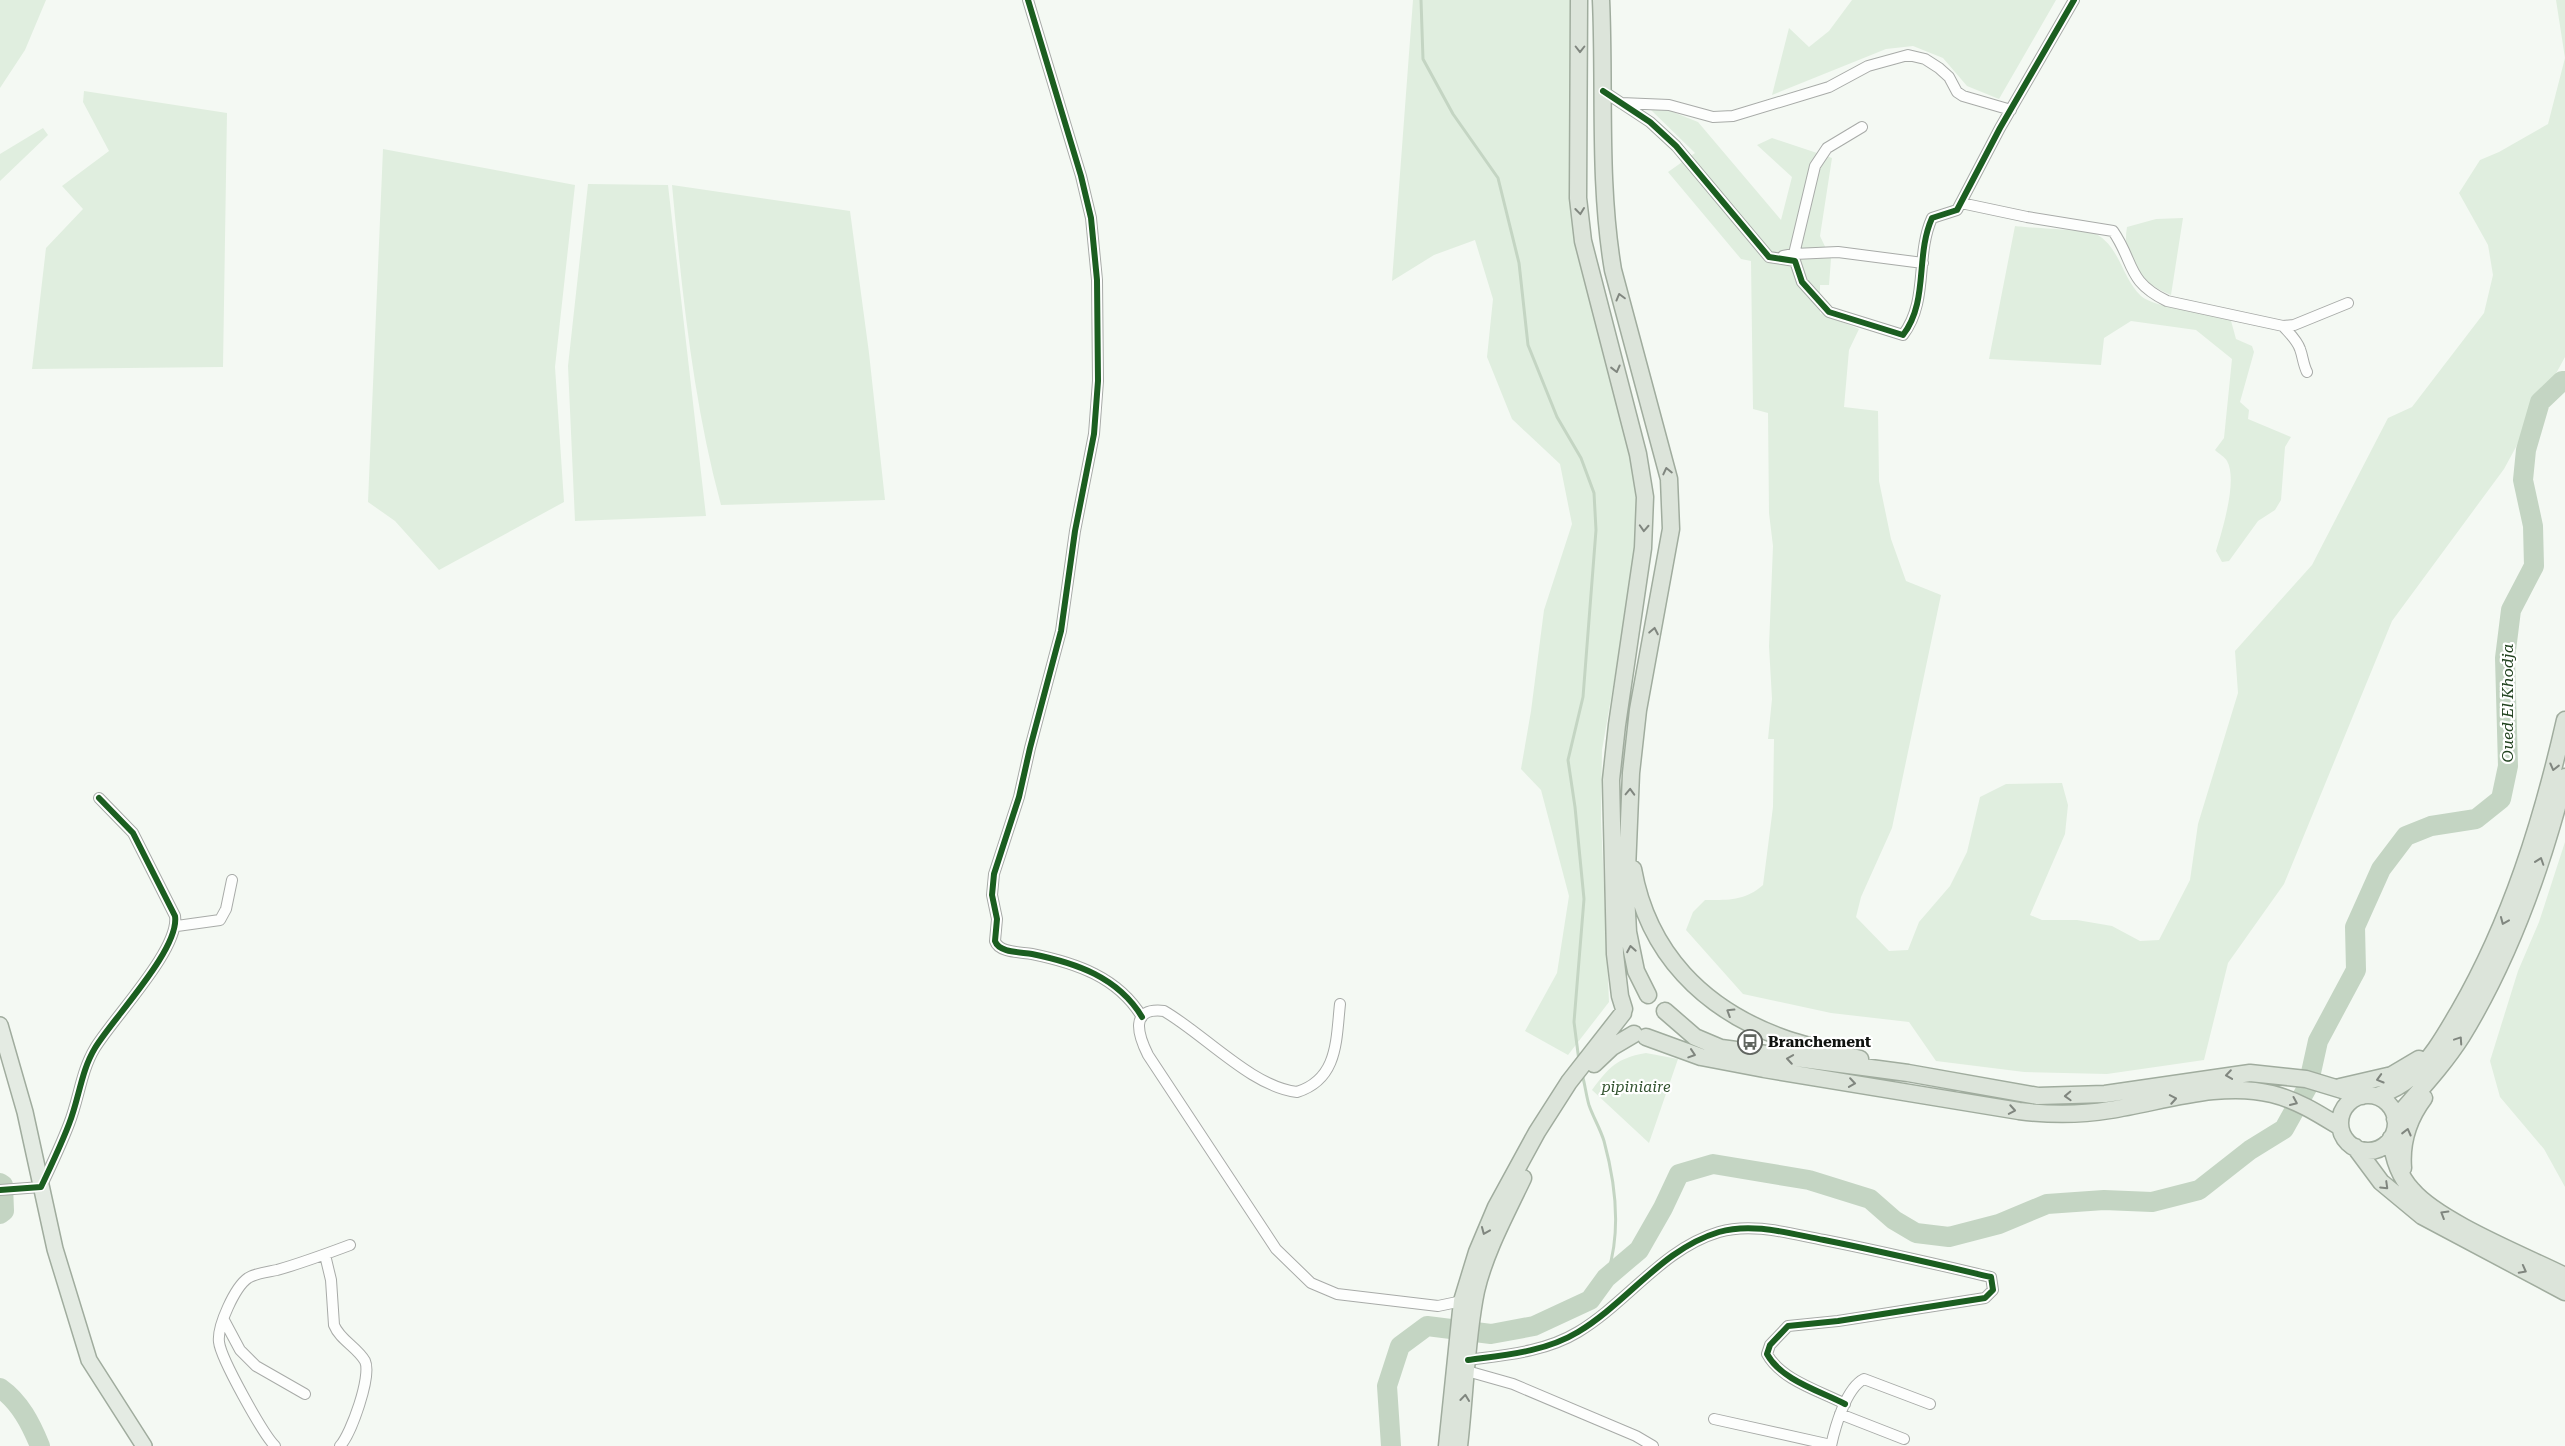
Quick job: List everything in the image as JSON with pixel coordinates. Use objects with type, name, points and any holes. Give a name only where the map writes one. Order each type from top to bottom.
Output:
[{"type":"highway","points":[[1579,0],[1578,198],[1583,241],[1638,454],[1645,497],[1643,548],[1617,725],[1611,780],[1615,954],[1625,1025],[1640,1036],[1701,1057],[1764,1070],[2038,1114],[2060,1115],[2108,1111],[2220,1091],[2242,1090],[2271,1093],[2317,1112],[2340,1127]]},
{"type":"highway","points":[[1601,0],[1608,238],[1613,270],[1669,479],[1671,529],[1634,735],[1628,841],[1626,894],[1628,932],[1636,972],[1648,995]]},
{"type":"highway","points":[[2565,720],[2541,817],[2511,904],[2471,990],[2437,1046],[2410,1078],[2369,1096],[2349,1102],[2340,1120],[2340,1127],[2345,1139],[2355,1147],[2381,1182],[2422,1216],[2565,1292]]},
{"type":"highway","points":[[2565,777],[2548,840],[2516,927],[2476,1010],[2444,1061],[2395,1119],[2391,1138],[2395,1160],[2404,1180],[2418,1198],[2448,1217],[2565,1276]]},
{"type":"highway","points":[[1628,841],[1638,894],[1651,928],[1670,959],[1696,987],[1728,1011],[1770,1033],[1908,1073]]},
{"type":"highway","points":[[1459,1446],[1465,1357],[1464,1312],[1477,1289],[1505,1216],[1573,1085],[1634,997],[1648,995],[1659,1000],[1665,1011],[1687,1032],[1712,1045],[1797,1060],[1908,1073],[2057,1097],[2128,1092],[2234,1074],[2277,1074],[2369,1096],[2389,1105],[2395,1119]]},
{"type":"highway","points":[[1590,1061],[1612,1047],[1640,1036],[1653,1035],[1664,1025],[1665,1011]]},
{"type":"highway","points":[[2329,1085],[2373,1081],[2392,1075],[2414,1064],[2437,1046]]},
{"type":"highway","points":[[2404,1180],[2403,1156],[2408,1127],[2416,1110],[2439,1076],[2444,1061]]},
{"type":"highway","points":[[2355,1147],[2370,1150],[2378,1148],[2391,1138]]},
{"type":"highway","points":[[1447,1446],[1465,1357]]},
{"type":"main road","points":[[0,1025],[26,1112],[54,1249],[89,1360],[144,1446]]},
{"type":"street","points":[[1028,0],[1081,176],[1091,218],[1097,280],[1098,381],[1094,434],[1075,531],[1060,630],[1030,748],[1020,797],[994,874],[992,895],[997,918],[995,941],[1002,949],[1056,960],[1101,976],[1124,993],[1142,1017]]},
{"type":"street","points":[[1603,90],[1619,103],[1650,122],[1676,146],[1769,257],[1795,261],[1802,282],[1829,312],[1903,335],[1914,321],[1926,231],[1932,218],[1957,210],[2074,0]]},
{"type":"street","points":[[1619,103],[1669,105],[1713,117],[1733,116],[1829,87],[1868,66],[1908,55],[1925,59],[1939,68],[1949,77],[1957,92],[1964,96],[2011,110]]},
{"type":"street","points":[[1794,254],[1815,166],[1827,148],[1862,127]]},
{"type":"street","points":[[1960,203],[2027,217],[2113,231],[2122,244],[2133,274],[2153,294],[2167,301],[2283,326],[2294,325],[2348,303]]},
{"type":"street","points":[[1769,257],[1838,252],[1923,262]]},
{"type":"street","points":[[2283,326],[2297,344],[2301,360],[2308,372]]},
{"type":"street","points":[[0,1190],[42,1187],[70,1124],[85,1072],[95,1048],[146,979],[174,936],[177,926],[175,916],[133,833],[99,798]]},
{"type":"street","points":[[177,926],[220,920],[226,909],[232,880]]},
{"type":"street","points":[[1340,1004],[1335,1048],[1330,1068],[1319,1082],[1297,1092],[1273,1086],[1164,1011],[1153,1010],[1142,1017],[1138,1027],[1140,1038],[1148,1055],[1276,1249],[1311,1283],[1337,1294],[1438,1306],[1464,1312]]},
{"type":"street","points":[[1465,1357],[1529,1351],[1577,1333],[1598,1318],[1669,1258],[1696,1240],[1742,1228],[1776,1231],[1864,1248],[1991,1277],[1993,1290],[1985,1298],[1838,1321],[1788,1326],[1780,1333],[1770,1345],[1767,1354],[1773,1365],[1784,1373],[1845,1404]]},
{"type":"street","points":[[275,1446],[241,1392],[224,1358],[219,1342],[224,1320],[238,1286],[249,1276],[325,1255],[350,1245]]},
{"type":"street","points":[[325,1255],[331,1280],[334,1325],[337,1332],[365,1361],[368,1374],[358,1408],[340,1446]]},
{"type":"street","points":[[224,1320],[240,1350],[256,1366],[304,1394]]},
{"type":"street","points":[[1465,1357],[1513,1384],[1636,1436],[1653,1446]]},
{"type":"street","points":[[1714,1419],[1831,1446],[1840,1414],[1858,1382],[1864,1379],[1930,1404]]},
{"type":"street","points":[[1840,1414],[1904,1439]]},
{"type":"green space","points":[[0,0],[46,0],[25,50],[0,88]]},
{"type":"green space","points":[[1413,0],[1579,0],[1578,198],[1641,496],[1631,584],[1602,750],[1601,819],[1609,1002],[1568,1055],[1525,1031],[1557,973],[1569,896],[1541,790],[1521,769],[1531,711],[1544,610],[1572,524],[1560,464],[1512,419],[1487,357],[1493,299],[1475,240],[1434,255],[1392,281]]},
{"type":"green space","points":[[1852,0],[2056,0],[1999,99],[1967,86],[1943,58],[1913,46],[1886,49],[1772,95],[1789,28],[1809,47],[1829,31]]},
{"type":"green space","points":[[2556,0],[2565,0],[2565,58]]},
{"type":"green space","points":[[2565,58],[2565,357],[2504,469],[2392,621],[2284,884],[2228,963],[2204,1060],[2107,1074],[2024,1072],[1936,1061],[1909,1022],[1831,1013],[1743,994],[1686,930],[1693,912],[1705,900],[1743,897],[1763,885],[1773,807],[1774,739],[1768,739],[1772,699],[1769,646],[1773,546],[1769,513],[1768,413],[1753,409],[1751,261],[1741,259],[1668,172],[1695,153],[1651,110],[1668,110],[1698,122],[1781,220],[1792,177],[1757,145],[1772,138],[1832,158],[1820,236],[1831,259],[1829,285],[1820,285],[1820,313],[1859,329],[1849,350],[1844,407],[1878,411],[1879,481],[1891,539],[1906,581],[1941,595],[1892,828],[1861,897],[1856,917],[1889,951],[1908,950],[1919,922],[1950,886],[1967,852],[1980,797],[2006,784],[2062,783],[2068,805],[2065,834],[2030,915],[2042,920],[2077,920],[2112,926],[2140,941],[2159,940],[2190,880],[2198,824],[2238,693],[2235,651],[2312,565],[2388,418],[2412,407],[2484,313],[2493,275],[2488,245],[2459,193],[2480,160],[2499,152],[2548,124]]},
{"type":"green space","points":[[84,91],[227,113],[223,367],[32,369],[46,248],[83,209],[62,186],[109,151],[83,102]]},
{"type":"green space","points":[[43,128],[48,135],[0,181],[0,154]]},
{"type":"green space","points":[[383,149],[575,185],[555,367],[564,502],[439,570],[395,521],[368,502]]},
{"type":"green space","points":[[588,184],[668,185],[706,516],[575,521],[568,366]]},
{"type":"green space","points":[[672,185],[850,211],[869,353],[885,500],[721,505],[711,466],[696,386],[680,266]]},
{"type":"green space","points":[[2183,218],[2171,295],[2160,290],[2142,277],[2130,260],[2126,239],[2127,227],[2156,219]]},
{"type":"green space","points":[[2015,226],[2082,231],[2096,234],[2104,240],[2116,255],[2129,281],[2141,296],[2170,307],[2230,317],[2236,339],[2252,346],[2254,352],[2240,402],[2249,410],[2248,419],[2291,437],[2285,447],[2281,500],[2275,510],[2258,521],[2229,561],[2222,562],[2216,551],[2228,506],[2231,480],[2230,470],[2226,460],[2215,450],[2224,438],[2232,359],[2196,330],[2131,321],[2104,338],[2101,365],[1989,359]]},
{"type":"green space","points":[[2565,842],[2565,1187],[2544,1149],[2500,1097],[2490,1061],[2518,971],[2539,922]]},
{"type":"green space","name":"pipiniaire","points":[[1646,1053],[1678,1059],[1649,1143],[1592,1090],[1614,1065],[1636,1055]]},
{"type":"waterway","points":[[1421,0],[1423,59],[1453,114],[1498,178],[1519,263],[1528,345],[1557,417],[1581,458],[1594,493],[1596,530],[1583,697],[1568,760],[1575,807],[1584,899],[1574,1022],[1579,1061]]},
{"type":"waterway","name":"Oued El Khodja","points":[[1391,1446],[1387,1386],[1400,1346],[1427,1326],[1491,1334],[1534,1326],[1590,1300],[1606,1278],[1639,1250],[1663,1208],[1679,1174],[1713,1164],[1809,1180],[1870,1199],[1894,1220],[1916,1233],[1949,1237],[1999,1224],[2047,1204],[2104,1200],[2152,1202],[2199,1190],[2250,1150],[2284,1129],[2308,1086],[2318,1041],[2356,970],[2355,927],[2381,869],[2406,836],[2431,826],[2476,819],[2501,799],[2508,766],[2505,658],[2511,610],[2534,566],[2533,526],[2523,480],[2526,450],[2540,402],[2562,381],[2565,381]]},
{"type":"waterway","points":[[1582,1074],[1589,1105],[1604,1141],[1612,1175],[1616,1227],[1611,1261],[1606,1278]]},
{"type":"waterway","points":[[0,1183],[3,1185],[4,1211],[0,1214]]},
{"type":"waterway","points":[[0,1388],[24,1414],[40,1446]]},
{"type":"cycle path","points":[[1028,0],[1081,176],[1091,218],[1097,280],[1098,381],[1094,434],[1075,531],[1061,631],[1019,797],[994,874],[992,895],[997,919],[995,941],[997,945],[1006,950],[1064,962],[1094,974],[1121,992],[1142,1017]]},
{"type":"cycle path","points":[[1603,91],[1650,122],[1676,146],[1769,257],[1795,261],[1802,282],[1829,312],[1903,335],[1911,322],[1916,308],[1924,248],[1932,218],[1957,210],[2000,128],[2074,0]]},
{"type":"cycle path","points":[[0,1190],[41,1187],[69,1124],[90,1057],[104,1035],[157,964],[174,930],[175,916],[133,833],[99,798]]},
{"type":"cycle path","points":[[1468,1360],[1524,1352],[1565,1339],[1596,1320],[1663,1263],[1680,1251],[1699,1240],[1732,1229],[1745,1228],[1785,1232],[1991,1277],[1993,1290],[1985,1298],[1838,1321],[1788,1326],[1770,1345],[1767,1354],[1773,1363],[1791,1378],[1845,1404]]},
{"type":"place","name":"Branchement","points":[[1750,1042]]}]
